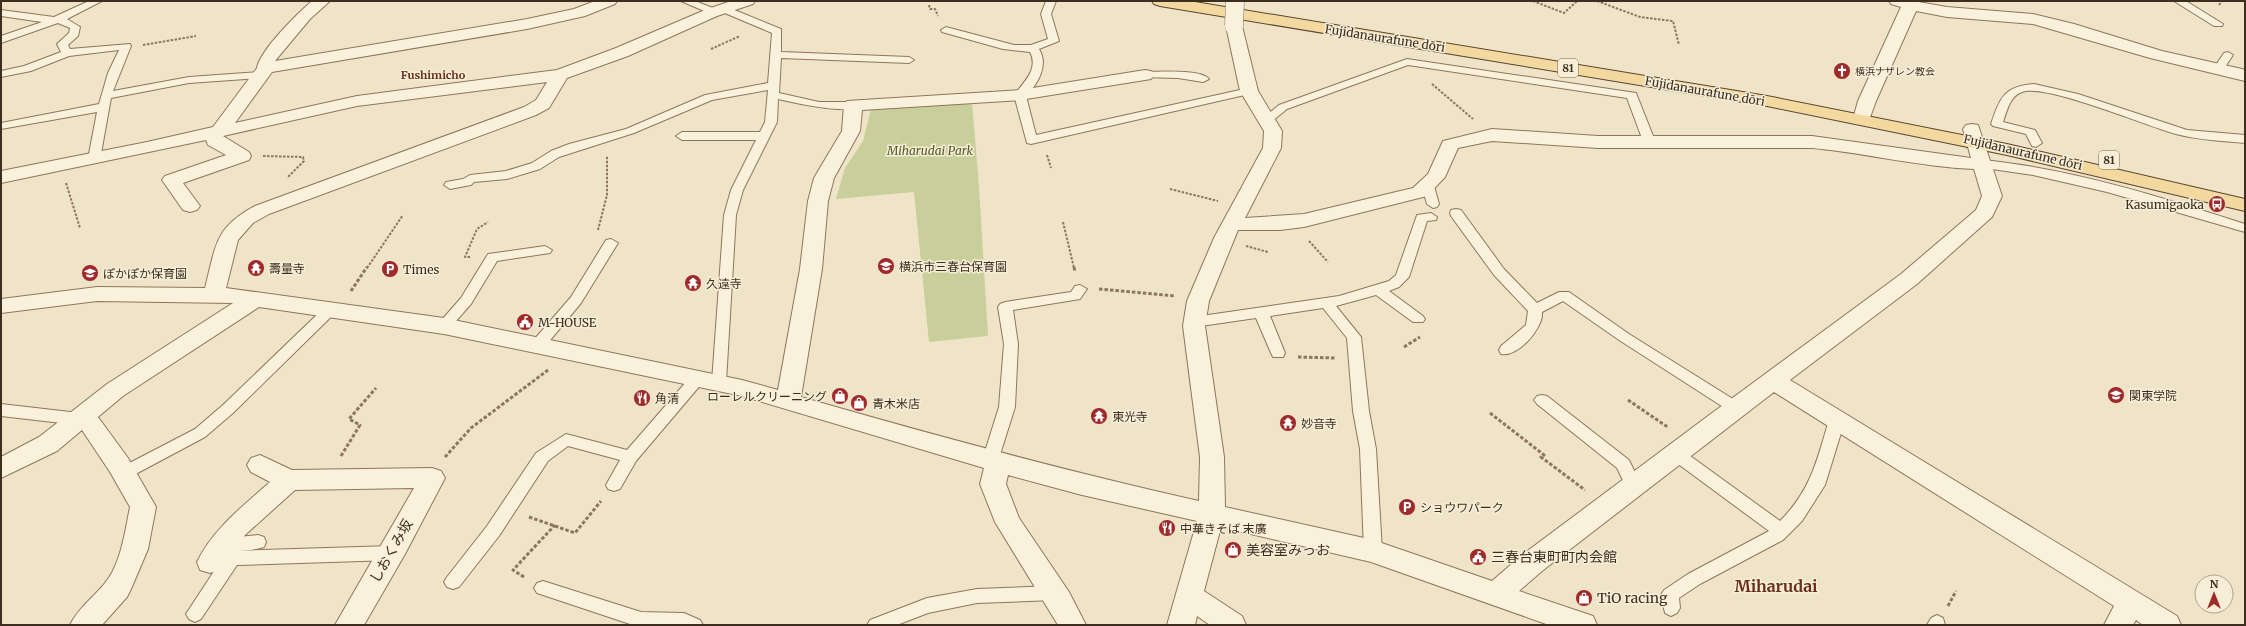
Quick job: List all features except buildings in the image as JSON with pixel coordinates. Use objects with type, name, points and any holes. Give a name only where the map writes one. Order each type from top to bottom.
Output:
[{"type":"main road","name":"Fujidanaurafune dōri","points":[[1160,1],[1752,99],[1863,113],[1974,135],[2245,205]]},
{"type":"main road","name":"Fujidanaurafune dōri","points":[[1221,1],[1810,97],[1863,113]]},
{"type":"main road","name":"Fujidanaurafune dōri","points":[[1974,135],[2036,143],[2245,192]]},
{"type":"street","points":[[242,156],[215,141],[216,131],[264,71],[267,60],[286,36],[322,1]]},
{"type":"street","points":[[264,71],[526,24],[579,13],[609,1]]},
{"type":"street","points":[[1,177],[94,159],[357,101],[560,75],[622,52],[746,1]]},
{"type":"street","points":[[1181,625],[1212,513],[1212,457],[1201,388],[1194,322],[1198,301],[1237,216],[1272,148],[1273,131],[1242,90],[1234,26],[1235,1]]},
{"type":"street","points":[[1863,113],[1904,4],[2033,19],[2072,29],[2175,60],[2218,68],[2245,76]]},
{"type":"street","points":[[214,295],[228,238],[246,219],[262,210],[530,111],[543,104],[560,75]]},
{"type":"street","points":[[788,401],[811,269],[818,200],[824,178],[851,131],[853,105],[1020,95],[1144,75]]},
{"type":"street","points":[[1237,216],[1276,225],[1420,192],[1431,202],[1450,145],[1457,142],[1492,135],[1598,142],[1812,142],[1845,144],[1953,163],[1982,164]]},
{"type":"street","points":[[1496,594],[1532,563],[1909,279],[1985,213],[1992,196],[1974,135]]},
{"type":"street","points":[[190,206],[172,180],[242,156]]},
{"type":"street","points":[[1,306],[97,294],[214,295],[331,309],[444,326],[708,380],[788,401],[994,462],[1082,485],[1212,513],[1373,552],[1583,625]]},
{"type":"street","points":[[1,468],[48,444],[115,390],[255,299]]},
{"type":"street","points":[[1774,381],[1837,420],[2125,614],[2167,625]]},
{"type":"street","points":[[82,417],[124,473],[143,507],[135,549],[117,589],[84,625]]},
{"type":"street","points":[[994,462],[993,484],[1008,522],[1054,593],[1072,625]]},
{"type":"street","points":[[260,465],[289,480],[432,478]]},
{"type":"street","name":"しおくみ坂","points":[[349,625],[392,553],[432,478]]},
{"type":"street","points":[[217,553],[236,528],[289,480]]},
{"type":"street","points":[[1189,595],[1232,625]]},
{"type":"lane","points":[[1,40],[58,20],[97,1]]},
{"type":"lane","points":[[614,485],[630,457],[708,380],[730,215],[736,190],[771,122],[777,31],[686,1]]},
{"type":"lane","points":[[946,30],[994,44],[1027,50],[1054,41],[1046,14],[1051,1]]},
{"type":"lane","points":[[2179,1],[2218,24]]},
{"type":"lane","points":[[2,13],[58,20],[75,27],[74,34],[62,44],[67,53]]},
{"type":"lane","points":[[1,74],[27,69],[67,53],[126,46],[117,61],[105,102],[94,159]]},
{"type":"lane","points":[[1033,48],[1039,58],[1036,70],[1026,91],[1020,95],[1031,140],[1242,90]]},
{"type":"lane","points":[[776,55],[909,60]]},
{"type":"lane","points":[[2218,68],[2228,55]]},
{"type":"lane","points":[[1266,120],[1283,107],[1407,62],[1632,95],[1649,142]]},
{"type":"lane","points":[[1,126],[105,102],[189,80],[264,71]]},
{"type":"lane","points":[[1144,75],[1178,75],[1203,79]]},
{"type":"lane","points":[[2036,143],[2031,132],[1997,124],[2003,105],[2010,94],[2022,87],[2034,87],[2064,94],[2178,131],[2210,137],[2245,139]]},
{"type":"lane","points":[[450,185],[467,182],[470,179],[507,175],[536,166],[555,154],[573,147],[630,131],[709,97],[774,90],[819,105],[853,105]]},
{"type":"lane","points":[[682,136],[764,136]]},
{"type":"lane","points":[[1982,164],[2005,165],[2089,183],[2195,212],[2245,228]]},
{"type":"lane","points":[[1194,322],[1326,303],[1378,290],[1394,284],[1402,278],[1422,218],[1431,202]]},
{"type":"lane","points":[[1456,213],[1500,272],[1535,310],[1536,315],[1532,327],[1506,350]]},
{"type":"lane","points":[[537,346],[576,300],[611,243]]},
{"type":"lane","points":[[444,326],[466,301],[493,257],[545,250]]},
{"type":"lane","points":[[994,462],[1008,407],[1011,344],[1005,308],[1065,299],[1076,296],[1080,289]]},
{"type":"lane","points":[[1378,290],[1418,319]]},
{"type":"lane","points":[[1535,310],[1564,295],[1624,337],[1736,408]]},
{"type":"lane","points":[[1326,303],[1354,337],[1368,448],[1373,552]]},
{"type":"lane","points":[[124,473],[200,433],[228,409],[331,309]]},
{"type":"lane","points":[[1261,312],[1278,353]]},
{"type":"lane","points":[[1542,400],[1584,435],[1623,464],[1634,487]]},
{"type":"lane","points":[[1,410],[82,417]]},
{"type":"lane","points":[[1671,608],[1670,595],[1694,579],[1781,531],[1796,516],[1817,485],[1837,420]]},
{"type":"lane","points":[[453,582],[506,512],[542,457],[566,440],[630,457]]},
{"type":"lane","points":[[1676,454],[1709,481],[1744,503],[1781,531]]},
{"type":"lane","points":[[217,553],[258,542]]},
{"type":"lane","points":[[195,614],[232,558],[392,553]]},
{"type":"lane","points":[[543,588],[641,620],[684,621],[694,625]]},
{"type":"lane","points":[[876,625],[927,606],[977,596],[1054,593]]},
{"type":"path","points":[[1533,1],[1564,13],[1577,1]]},
{"type":"path","points":[[1597,1],[1640,17],[1673,21],[1679,45]]},
{"type":"path","points":[[711,49],[762,25]]},
{"type":"path","points":[[125,48],[196,36]]},
{"type":"path","points":[[1407,62],[1492,135]]},
{"type":"path","points":[[607,155],[607,195],[596,236],[611,243]]},
{"type":"path","points":[[242,156],[304,157],[304,161],[282,182]]},
{"type":"path","points":[[60,166],[80,228]]},
{"type":"path","points":[[1170,189],[1237,216]]},
{"type":"path","points":[[331,309],[350,291],[403,215]]},
{"type":"path","points":[[1063,222],[1080,289],[1154,293],[1198,301]]},
{"type":"path","points":[[1293,222],[1328,262]]},
{"type":"path","points":[[1239,244],[1268,252]]},
{"type":"path","points":[[432,478],[446,455],[471,428],[571,353]]},
{"type":"path","points":[[1278,353],[1291,356],[1356,359]]},
{"type":"path","points":[[326,480],[360,425],[349,419],[376,388]]},
{"type":"path","points":[[1628,400],[1674,431]]},
{"type":"path","points":[[1490,413],[1544,455],[1541,457],[1608,507]]},
{"type":"path","points":[[506,512],[526,516],[575,533],[614,485]]},
{"type":"path","points":[[543,588],[513,570],[555,525]]},
{"type":"green space","name":"Miharudai Park","points":[[972,102],[979,186],[988,336],[929,342],[914,192],[836,199],[845,168],[863,141],[871,109]]},
{"type":"place","name":"横浜ナザレン教会","points":[[1842,71]]},
{"type":"place","name":"Kasumigaoka","points":[[2217,204]]},
{"type":"place","name":"横浜市三春台保育園","points":[[886,266]]},
{"type":"place","name":"壽量寺","points":[[256,268]]},
{"type":"place","name":"Times","points":[[390,269]]},
{"type":"place","name":"ぽかぽか保育園","points":[[90,273]]},
{"type":"place","name":"久遠寺","points":[[693,283]]},
{"type":"place","name":"M-HOUSE","points":[[525,322]]},
{"type":"place","name":"関東学院","points":[[2116,395]]},
{"type":"place","name":"ローレルクリーニング","points":[[840,396]]},
{"type":"place","name":"角清","points":[[642,398]]},
{"type":"place","name":"青木米店","points":[[859,403]]},
{"type":"place","name":"東光寺","points":[[1099,416]]},
{"type":"place","name":"妙音寺","points":[[1288,423]]},
{"type":"place","name":"ショウワパーク","points":[[1407,507]]},
{"type":"place","name":"中華きそば 末廣","points":[[1167,528]]},
{"type":"place","name":"美容室みっお","points":[[1233,550]]},
{"type":"place","name":"三春台東町町内会館","points":[[1478,557]]},
{"type":"place","name":"TiO racing","points":[[1584,598]]},
{"type":"district","name":"Fushimicho","points":[[433,75]]},
{"type":"district","name":"Miharudai","points":[[1776,586]]}]
